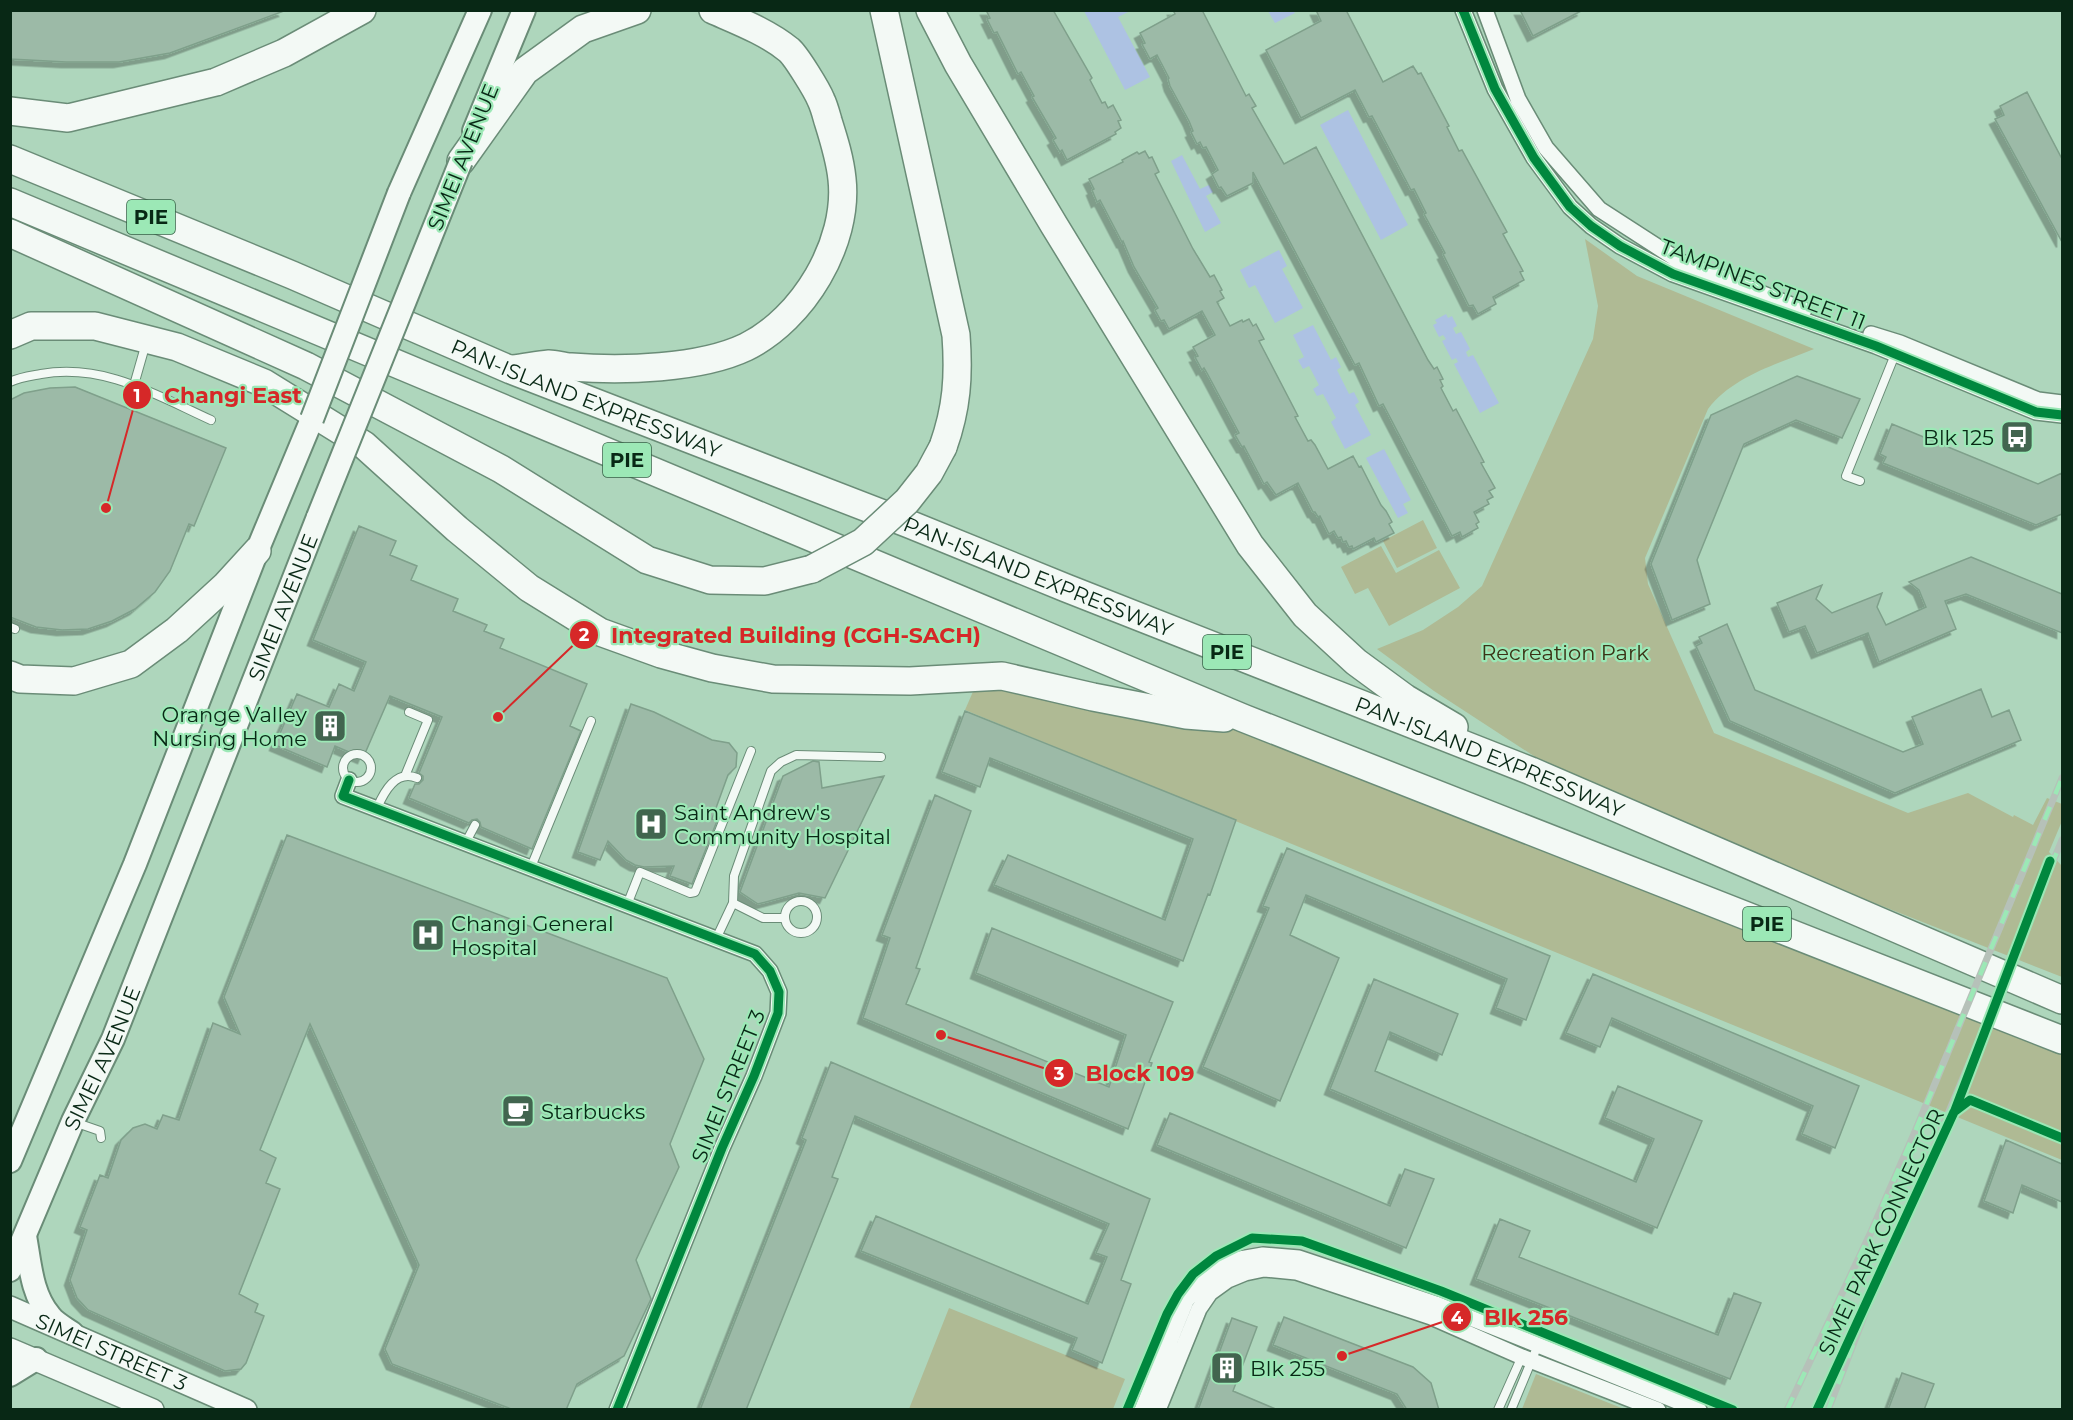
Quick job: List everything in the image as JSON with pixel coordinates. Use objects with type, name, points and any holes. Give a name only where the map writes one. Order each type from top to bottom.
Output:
[{"type":"highway","points":[[10,111],[68,118],[216,82],[284,53],[362,10]]},
{"type":"highway","points":[[461,161],[525,71],[583,29],[637,10]]},
{"type":"highway","points":[[511,370],[550,364],[571,367],[639,368],[716,358],[761,339],[782,323],[803,299],[820,274],[842,214],[843,180],[838,152],[821,99],[790,51],[749,25],[712,10]]},
{"type":"highway","points":[[10,233],[306,366],[501,469],[647,560],[710,580],[765,581],[812,569],[863,542],[907,501],[929,473],[943,447],[956,404],[958,380],[956,335],[884,10]]},
{"type":"highway","points":[[930,10],[970,84],[1201,466],[1250,545],[1305,615],[1356,662],[1405,698],[1531,771]]},
{"type":"highway","name":"PAN-ISLAND EXPRESSWAY","points":[[10,159],[292,275],[511,370],[909,524],[1531,771],[2062,1000]]},
{"type":"highway","name":"PAN-ISLAND EXPRESSWAY","points":[[10,202],[1243,718],[2062,1040]]},
{"type":"highway","points":[[10,335],[31,326],[95,326],[177,347],[264,383],[364,446],[529,588],[600,632],[661,654],[712,668],[773,679],[910,681],[1002,676],[1186,715],[1218,719],[1243,718]]},
{"type":"highway","points":[[10,675],[20,679],[74,681],[131,664],[177,630],[225,586],[258,551]]},
{"type":"main road","name":"SIMEI AVENUE","points":[[10,1161],[135,864],[399,193],[480,10]]},
{"type":"main road","name":"SIMEI AVENUE","points":[[10,1270],[73,1121],[114,1039],[318,517],[524,10]]},
{"type":"main road","points":[[25,1236],[35,1291],[50,1317],[72,1333]]},
{"type":"main road","name":"SIMEI STREET 3","points":[[10,1306],[246,1410]]},
{"type":"main road","name":"SIMEI STREET 3","points":[[10,1349],[153,1410]]},
{"type":"main road","points":[[10,1376],[36,1359]]},
{"type":"street","name":"TAMPINES STREET 11","points":[[1463,10],[1495,89],[1540,153],[1570,207],[1591,226],[1620,246],[1673,274],[1876,346],[1897,349],[2038,400],[2062,403]]},
{"type":"street","name":"TAMPINES STREET 11","points":[[1485,10],[1540,153]]},
{"type":"street","name":"TAMPINES STREET 11","points":[[1897,349],[2036,412],[2062,414]]},
{"type":"street","name":"SIMEI STREET 3","points":[[349,780],[343,796],[755,954],[770,971],[779,992],[778,1013],[754,1076],[722,1148],[617,1410]]},
{"type":"street","points":[[1142,1410],[1186,1301],[1200,1283],[1220,1268],[1240,1259],[1263,1255],[1299,1258],[1436,1304],[1699,1410]]},
{"type":"street","points":[[1158,1410],[1199,1309],[1210,1293],[1228,1280],[1264,1269],[1296,1272],[1431,1317],[1526,1358],[1658,1410]]},
{"type":"lane","points":[[135,385],[147,339]]},
{"type":"lane","points":[[1860,481],[1846,476],[1897,349]]},
{"type":"lane","points":[[10,382],[18,378],[60,370],[93,372],[135,385],[211,420]]},
{"type":"lane","points":[[405,776],[428,720],[408,712]]},
{"type":"lane","points":[[531,867],[591,721]]},
{"type":"lane","points":[[627,905],[640,872],[690,893],[695,892],[751,751]]},
{"type":"lane","points":[[716,939],[733,903],[734,876],[771,771],[781,762],[796,755],[881,757]]},
{"type":"lane","points":[[377,808],[384,791],[394,781],[405,776],[417,778]]},
{"type":"lane","points":[[466,842],[475,825]]},
{"type":"lane","points":[[802,901],[810,904],[816,911],[816,920],[812,928],[804,932],[795,932],[788,926],[785,918],[786,909],[793,903],[802,901]]},
{"type":"lane","points":[[733,903],[763,918],[785,918]]},
{"type":"lane","points":[[73,1121],[100,1131],[101,1138]]},
{"type":"lane","points":[[1498,1410],[1533,1343]]},
{"type":"lane","points":[[1511,1410],[1526,1358]]},
{"type":"green space","name":"Recreation Park","points":[[1585,239],[1637,276],[1814,349],[1743,379],[1718,398],[1708,409],[1645,558],[1648,584],[1714,733],[1908,813],[1968,793],[2033,825],[2047,798],[2062,804],[2062,821],[2049,852],[2062,866],[2062,977],[1583,788],[1434,691],[1377,649],[1423,630],[1458,607],[1482,586],[1593,339],[1598,306]]},
{"type":"green space","points":[[1423,520],[1437,548],[1397,568],[1383,541]]},
{"type":"green space","points":[[1381,546],[1396,573],[1439,550],[1460,588],[1389,626],[1368,588],[1355,594],[1341,567]]},
{"type":"green space","points":[[975,687],[1091,699],[1215,720],[2062,1046],[2062,1160],[965,710]]},
{"type":"green space","points":[[949,1308],[1125,1379],[1113,1409],[909,1409]]},
{"type":"green space","points":[[1536,1374],[1624,1409],[1522,1409]]},
{"type":"water","points":[[1084,11],[1130,11],[1118,17],[1150,77],[1125,90]]},
{"type":"water","points":[[1268,11],[1293,11],[1295,13],[1275,23]]},
{"type":"water","points":[[1348,110],[1408,225],[1381,240],[1320,125]]},
{"type":"water","points":[[1182,155],[1200,189],[1209,185],[1213,192],[1206,196],[1221,223],[1205,232],[1171,161]]},
{"type":"water","points":[[1279,250],[1287,266],[1282,269],[1303,308],[1275,323],[1255,285],[1249,288],[1240,270]]},
{"type":"water","points":[[1446,314],[1448,318],[1452,316],[1457,326],[1453,328],[1456,334],[1461,332],[1470,349],[1466,352],[1468,357],[1473,355],[1499,403],[1480,413],[1454,364],[1458,362],[1456,358],[1452,360],[1442,341],[1446,339],[1443,335],[1439,337],[1433,325],[1437,323],[1435,320]]},
{"type":"water","points":[[1313,325],[1331,360],[1336,357],[1341,367],[1337,370],[1349,394],[1354,392],[1359,402],[1355,405],[1371,435],[1345,449],[1331,422],[1336,418],[1323,394],[1317,396],[1313,389],[1319,385],[1309,366],[1303,369],[1298,360],[1304,357],[1293,335]]},
{"type":"water","points":[[1384,449],[1411,500],[1403,504],[1408,513],[1398,518],[1366,458]]},
{"type":"building","points":[[10,10],[284,11],[170,53],[119,62],[66,62],[10,59]]},
{"type":"building","points":[[986,10],[1053,10],[1092,78],[1090,80],[1102,103],[1105,102],[1108,108],[1113,105],[1121,120],[1118,121],[1121,128],[1115,132],[1116,134],[1067,160],[1053,140],[1056,138],[1032,97],[1034,96],[1021,72],[1018,74],[997,32],[994,33],[987,19],[990,18]]},
{"type":"building","points":[[1173,10],[1202,10],[1246,96],[1249,94],[1256,106],[1252,108],[1284,164],[1316,147],[1428,360],[1434,369],[1437,367],[1443,379],[1440,380],[1443,386],[1441,388],[1453,411],[1456,409],[1484,462],[1481,463],[1495,488],[1489,491],[1493,497],[1487,500],[1489,504],[1474,512],[1479,522],[1476,524],[1478,528],[1462,537],[1460,532],[1452,536],[1383,404],[1379,406],[1359,363],[1355,365],[1253,172],[1253,183],[1227,196],[1221,187],[1219,188],[1212,174],[1218,170],[1206,147],[1203,148],[1200,142],[1197,144],[1189,121],[1170,86],[1169,78],[1157,55],[1150,59],[1142,44],[1145,43],[1140,33],[1175,14]]},
{"type":"building","points":[[1316,10],[1346,10],[1383,82],[1413,66],[1418,74],[1421,73],[1449,126],[1447,127],[1459,151],[1462,150],[1507,232],[1503,234],[1523,271],[1520,272],[1524,280],[1493,297],[1496,304],[1478,314],[1473,305],[1469,306],[1414,189],[1411,190],[1372,116],[1369,117],[1355,90],[1301,118],[1266,50],[1321,21]]},
{"type":"building","points":[[1520,10],[1583,10],[1533,36]]},
{"type":"building","points":[[2027,92],[2062,159],[2062,242],[1995,119],[2004,115],[2000,106]]},
{"type":"building","points":[[1145,151],[1149,158],[1152,157],[1159,172],[1155,174],[1193,249],[1210,277],[1214,275],[1222,290],[1220,291],[1224,298],[1217,302],[1230,326],[1249,319],[1253,326],[1256,324],[1264,339],[1259,341],[1298,416],[1295,417],[1308,441],[1311,440],[1315,445],[1328,469],[1353,456],[1359,467],[1361,466],[1392,522],[1389,524],[1394,533],[1376,542],[1374,538],[1353,549],[1346,541],[1343,542],[1341,537],[1338,538],[1334,531],[1329,534],[1320,516],[1318,517],[1313,512],[1298,483],[1276,495],[1267,482],[1264,484],[1244,446],[1242,447],[1235,435],[1239,433],[1207,373],[1204,368],[1202,370],[1195,357],[1198,356],[1193,347],[1215,335],[1202,311],[1169,329],[1164,320],[1161,321],[1155,310],[1158,308],[1134,267],[1123,241],[1100,200],[1097,202],[1092,190],[1094,189],[1089,179],[1123,162],[1122,160],[1137,152],[1139,154]]},
{"type":"building","points":[[1797,376],[1860,399],[1842,438],[1796,420],[1744,444],[1697,560],[1710,604],[1672,620],[1651,564],[1711,415]]},
{"type":"building","points":[[75,387],[226,448],[194,526],[189,524],[170,571],[155,592],[135,609],[112,621],[88,629],[62,630],[36,627],[10,617],[10,400],[24,393],[50,388]]},
{"type":"building","points":[[1892,424],[2038,484],[2062,473],[2062,514],[2036,525],[1883,463],[1886,457],[1880,454]]},
{"type":"building","points":[[359,526],[396,541],[390,555],[417,566],[411,580],[458,599],[453,611],[487,625],[484,631],[504,639],[500,648],[587,684],[570,726],[581,731],[532,849],[481,827],[477,819],[469,823],[409,798],[415,784],[423,780],[423,776],[419,773],[442,717],[390,696],[363,758],[335,746],[327,767],[275,745],[297,694],[329,707],[339,684],[354,691],[366,662],[313,640]]},
{"type":"building","points":[[1971,557],[2062,594],[2062,633],[1966,594],[1945,601],[1956,629],[1879,662],[1868,633],[1817,653],[1805,626],[1789,632],[1777,603],[1822,585],[1816,599],[1832,613],[1882,593],[1877,607],[1886,625],[1926,607],[1919,590],[1909,582]]},
{"type":"building","points":[[1727,624],[1755,690],[1903,752],[1923,744],[1912,717],[1981,689],[1992,717],[2009,710],[2021,740],[1895,793],[1730,721],[1696,646],[1702,643],[1699,637]]},
{"type":"building","points":[[631,704],[654,712],[712,740],[729,743],[737,753],[736,767],[728,775],[712,819],[717,821],[692,884],[670,876],[674,866],[635,865],[626,860],[608,841],[600,860],[578,852]]},
{"type":"building","points":[[965,711],[1236,820],[1210,895],[1208,894],[1183,961],[994,885],[1008,855],[1165,920],[1193,839],[990,758],[980,787],[942,772]]},
{"type":"building","points":[[813,761],[819,762],[822,788],[884,776],[825,898],[799,893],[758,904],[740,892],[783,776]]},
{"type":"building","points":[[935,795],[971,811],[916,968],[920,969],[906,1004],[1109,1087],[1126,1035],[976,973],[992,928],[1173,1002],[1149,1062],[1152,1063],[1128,1129],[863,1018],[890,938],[882,935]]},
{"type":"building","points":[[287,835],[667,978],[704,1059],[670,1144],[679,1167],[636,1260],[651,1299],[624,1356],[577,1384],[566,1410],[514,1410],[392,1364],[385,1349],[419,1265],[310,1024],[260,1150],[276,1158],[266,1183],[280,1189],[239,1294],[258,1304],[255,1312],[264,1316],[246,1363],[241,1369],[225,1371],[88,1310],[77,1298],[70,1280],[87,1230],[80,1227],[100,1175],[108,1178],[121,1140],[133,1128],[145,1124],[157,1129],[163,1115],[179,1120],[213,1023],[240,1034],[224,997]]},
{"type":"building","points":[[1287,848],[1550,956],[1526,1020],[1496,1008],[1507,979],[1306,895],[1290,935],[1339,958],[1280,1101],[1203,1067],[1269,908],[1263,906]]},
{"type":"building","points":[[1593,974],[1859,1086],[1835,1148],[1802,1134],[1813,1106],[1612,1018],[1600,1047],[1566,1033]]},
{"type":"building","points":[[1374,979],[1458,1014],[1442,1055],[1390,1032],[1375,1071],[1636,1182],[1654,1139],[1605,1118],[1618,1086],[1702,1121],[1657,1228],[1330,1089]]},
{"type":"building","points":[[831,1062],[1150,1199],[1121,1280],[1131,1284],[1102,1363],[1072,1350],[1077,1338],[861,1251],[876,1216],[1088,1304],[1107,1257],[1096,1253],[1109,1224],[855,1116],[832,1177],[838,1179],[746,1410],[700,1410],[806,1140],[802,1138]]},
{"type":"building","points":[[1170,1113],[1390,1206],[1405,1169],[1434,1179],[1406,1248],[1157,1145]]},
{"type":"building","points":[[2006,1140],[2062,1164],[2062,1202],[2022,1185],[2013,1213],[1984,1201]]},
{"type":"building","points":[[1500,1219],[1530,1231],[1519,1257],[1718,1335],[1734,1293],[1761,1303],[1730,1379],[1476,1279]]},
{"type":"building","points":[[1284,1317],[1413,1367],[1431,1383],[1439,1410],[1407,1410],[1397,1394],[1273,1345]]},
{"type":"building","name":"Blk 255","points":[[1232,1318],[1257,1327],[1233,1391],[1278,1410],[1198,1410]]},
{"type":"building","points":[[1902,1373],[1934,1384],[1924,1410],[1888,1410]]},
{"type":"railway","points":[[1787,1410],[1871,1232],[1914,1134],[2062,778]]},
{"type":"railway","points":[[1828,1410],[1895,1236],[2062,840]]},
{"type":"cycle path","points":[[1463,10],[1495,89],[1534,158],[1570,207],[1591,226],[1620,246],[1673,274],[1876,346],[2036,412],[2062,415]]},
{"type":"cycle path","points":[[349,780],[343,796],[755,954],[770,971],[779,992],[778,1013],[754,1076],[722,1148],[617,1410]]},
{"type":"cycle path","name":"SIMEI PARK CONNECTOR","points":[[1955,1110],[2050,861]]},
{"type":"cycle path","name":"SIMEI PARK CONNECTOR","points":[[1817,1410],[1954,1112],[1970,1100],[2062,1138]]},
{"type":"cycle path","points":[[1127,1410],[1167,1314],[1178,1294],[1193,1274],[1216,1256],[1252,1238],[1302,1241],[1441,1291],[1733,1410]]},
{"type":"place","name":"Blk 125","points":[[2017,437]]},
{"type":"place","name":"Changi East","points":[[106,508]]},
{"type":"place","name":"Integrated Building (CGH-SACH)","points":[[498,717]]},
{"type":"place","name":"Orange Valley Nursing Home","points":[[330,726]]},
{"type":"place","name":"Saint Andrew's Community Hospital","points":[[651,824]]},
{"type":"place","name":"Changi General Hospital","points":[[428,935]]},
{"type":"place","name":"Block 109","points":[[941,1035]]},
{"type":"place","name":"Starbucks","points":[[518,1111]]},
{"type":"place","name":"Blk 256","points":[[1342,1356]]},
{"type":"place","name":"Blk 255","points":[[1227,1368]]}]
